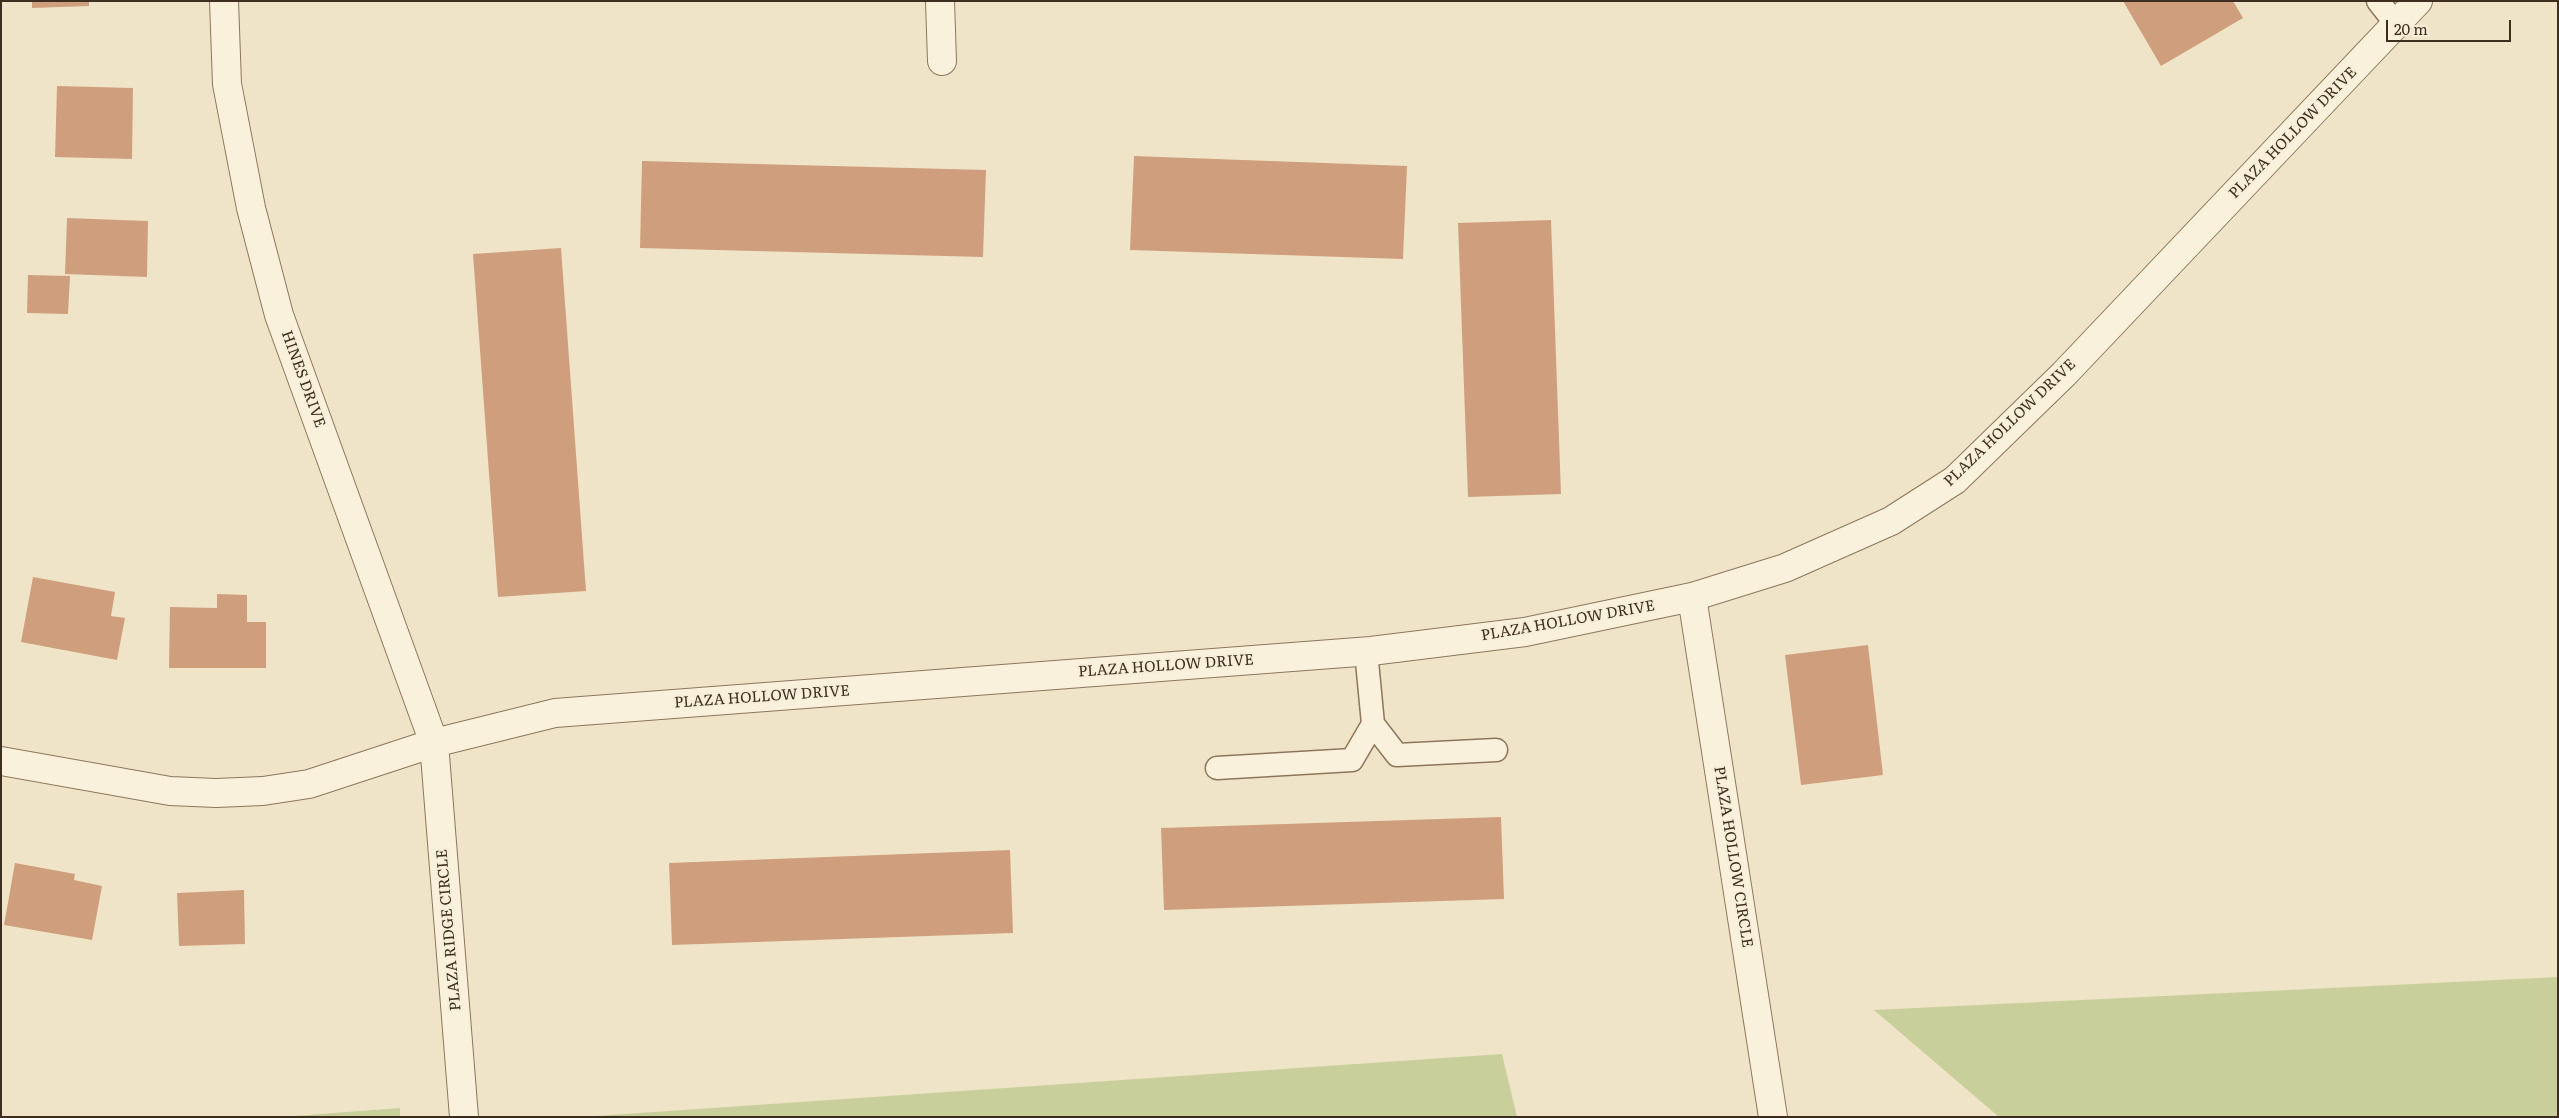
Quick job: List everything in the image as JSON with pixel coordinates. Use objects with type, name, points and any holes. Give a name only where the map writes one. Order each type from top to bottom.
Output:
[{"type":"street","name":"HINES DRIVE","points":[[224,1],[227,84],[251,208],[279,315],[434,743]]},
{"type":"street","points":[[940,1],[942,61]]},
{"type":"street","name":"PLAZA HOLLOW DRIVE","points":[[1,761],[170,791],[263,791],[309,784],[434,743],[555,713],[1366,651],[1525,632],[1692,598],[1785,568],[1891,521],[1955,480],[2064,374],[2418,1]]},
{"type":"street","name":"PLAZA HOLLOW CIRCLE","points":[[1692,598],[1773,1117]]},
{"type":"street","name":"PLAZA RIDGE CIRCLE","points":[[434,743],[464,1117]]},
{"type":"lane","points":[[2378,1],[2396,24]]},
{"type":"lane","points":[[1366,651],[1373,724],[1397,755],[1496,750]]},
{"type":"lane","points":[[1217,768],[1352,760],[1373,724]]},
{"type":"green space","points":[[2558,977],[2558,1117],[1999,1117],[1874,1010]]},
{"type":"green space","points":[[1502,1054],[1517,1117],[581,1117]]},
{"type":"green space","points":[[400,1108],[400,1117],[281,1117]]},
{"type":"building","points":[[32,1],[89,1],[89,6],[32,8]]},
{"type":"building","points":[[2123,1],[2233,1],[2243,18],[2161,66]]},
{"type":"building","points":[[57,86],[133,88],[132,159],[55,157]]},
{"type":"building","points":[[1134,156],[1407,166],[1403,259],[1130,250]]},
{"type":"building","points":[[642,161],[986,170],[983,257],[640,248]]},
{"type":"building","points":[[67,218],[148,221],[147,277],[65,274]]},
{"type":"building","points":[[1551,220],[1561,494],[1468,497],[1458,223]]},
{"type":"building","points":[[561,248],[586,591],[498,597],[473,254]]},
{"type":"building","points":[[28,275],[70,276],[68,314],[27,313]]},
{"type":"building","points":[[33,577],[115,592],[111,616],[125,618],[117,660],[21,642]]},
{"type":"building","points":[[217,594],[247,595],[247,622],[266,622],[266,668],[169,668],[170,607],[217,608]]},
{"type":"building","points":[[1868,645],[1883,775],[1801,785],[1785,655]]},
{"type":"building","points":[[1501,817],[1504,899],[1164,910],[1161,828]]},
{"type":"building","points":[[1010,850],[1013,933],[672,945],[669,863]]},
{"type":"building","points":[[15,863],[75,874],[74,880],[102,886],[92,940],[4,925]]},
{"type":"building","points":[[244,890],[245,944],[179,946],[177,893]]}]
